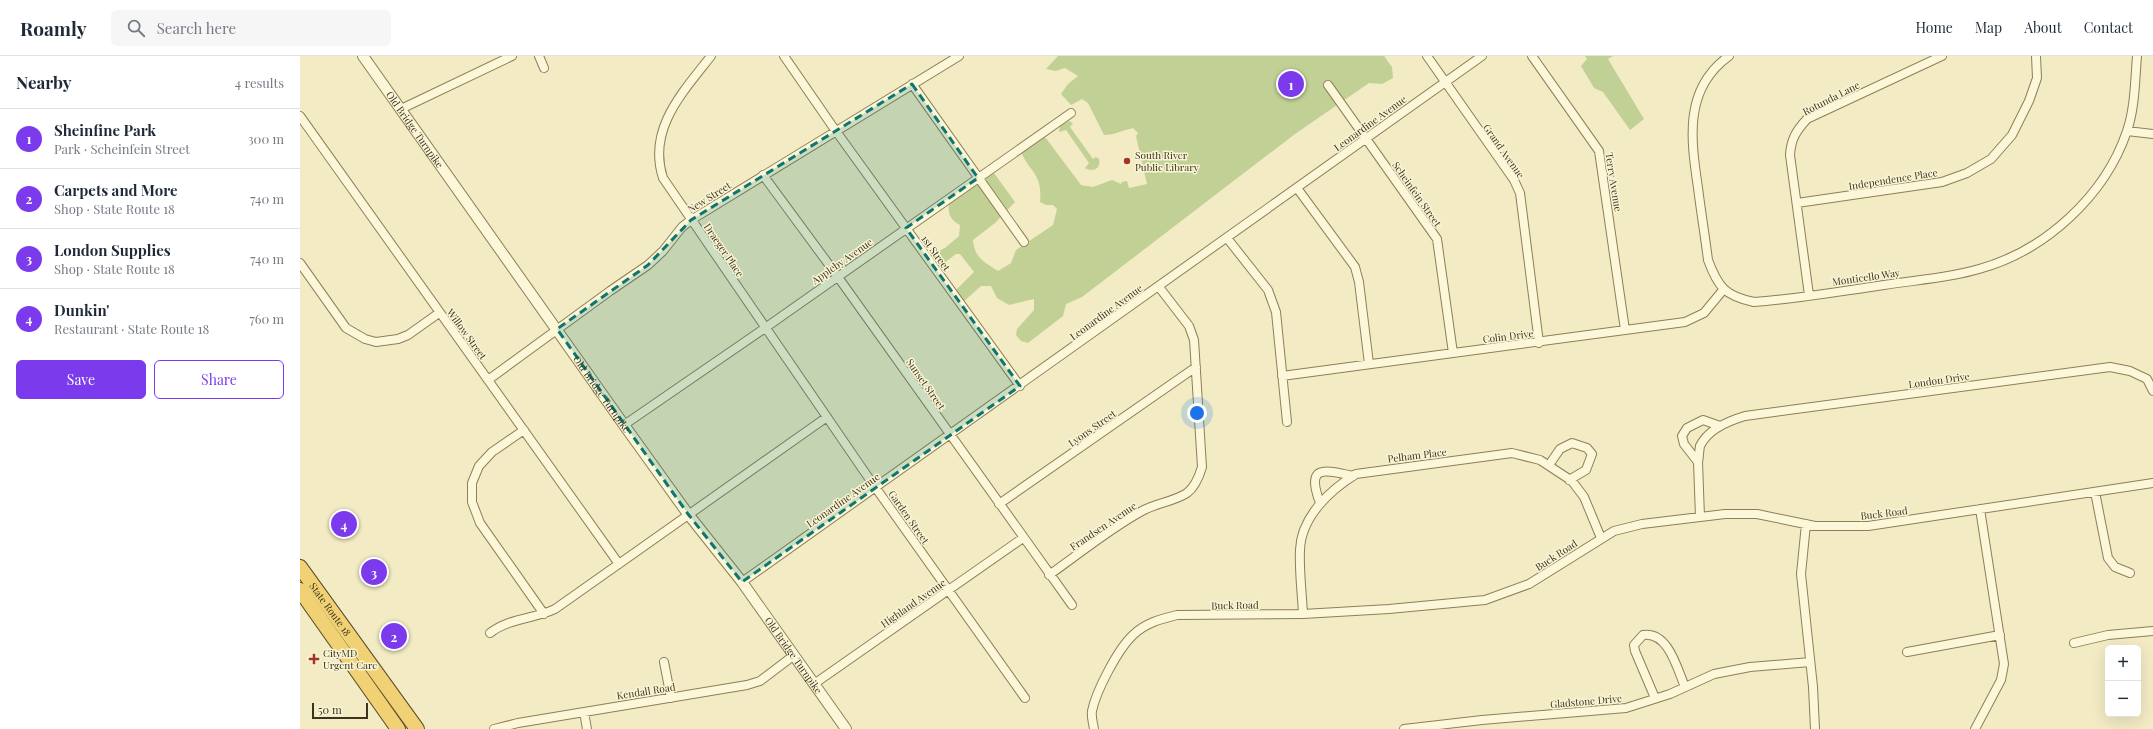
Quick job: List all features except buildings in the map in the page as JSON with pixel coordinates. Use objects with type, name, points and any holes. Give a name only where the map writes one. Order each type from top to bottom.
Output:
[{"type":"highway","name":"State Route 18","points":[[300,567],[417,729]]},
{"type":"highway","name":"State Route 18","points":[[300,590],[398,729]]},
{"type":"street","name":"Old Bridge Turnpike","points":[[363,56],[558,329],[624,425],[688,514],[742,582],[846,729]]},
{"type":"street","points":[[401,109],[512,56]]},
{"type":"street","points":[[539,56],[544,68]]},
{"type":"street","name":"Draeger Place","points":[[711,56],[668,115],[660,136],[659,162],[663,178],[765,328]]},
{"type":"street","name":"1st Street","points":[[784,56],[836,131],[1020,386]]},
{"type":"street","name":"New Street","points":[[488,380],[648,265],[682,227],[691,220],[959,56]]},
{"type":"street","name":"Grand Avenue","points":[[1426,56],[1514,180],[1520,193],[1539,343]]},
{"type":"street","name":"Leonardine Avenue","points":[[742,582],[950,436],[1482,56]]},
{"type":"street","name":"Terry Avenue","points":[[1532,56],[1600,150],[1624,330]]},
{"type":"street","points":[[1723,290],[1714,277],[1708,260],[1692,135],[1695,106],[1702,89],[1710,75],[1729,56]]},
{"type":"street","name":"Rotunda Lane","points":[[1809,295],[1790,155],[1791,141],[1796,130],[1807,119],[1942,56]]},
{"type":"street","name":"Independence Place","points":[[1797,203],[1942,182],[1967,173],[1979,166],[1991,158],[2012,135],[2029,101],[2037,78],[2036,56]]},
{"type":"street","name":"Monticello Way","points":[[1723,290],[1738,298],[1754,302],[1961,274],[1992,265],[2022,252],[2064,224],[2091,193],[2111,165],[2127,131],[2134,89],[2136,56]]},
{"type":"street","points":[[912,84],[1024,242]]},
{"type":"street","name":"Scheinfein Street","points":[[1328,85],[1437,238],[1453,353]]},
{"type":"street","name":"Appleby Avenue","points":[[624,425],[1071,113]]},
{"type":"street","name":"Willow Street","points":[[300,116],[619,564]]},
{"type":"street","points":[[2127,131],[2153,134]]},
{"type":"street","name":"Sunset Street","points":[[763,175],[838,276],[950,436],[1072,605]]},
{"type":"street","points":[[1297,188],[1355,267],[1359,282],[1369,364]]},
{"type":"street","points":[[1227,238],[1273,300],[1276,312],[1287,422]]},
{"type":"street","points":[[300,263],[346,328],[365,339],[376,342],[398,339],[408,335],[439,313]]},
{"type":"street","name":"Frandsen Avenue","points":[[1049,575],[1128,519],[1143,510],[1174,499],[1188,492],[1198,480],[1202,467],[1194,340],[1189,326],[1159,287]]},
{"type":"street","name":"Colin Drive","points":[[1282,376],[1539,343],[1685,322],[1694,319],[1704,312],[1723,290]]},
{"type":"street","name":"Garden Street","points":[[765,328],[1025,698]]},
{"type":"street","name":"Lyons Street","points":[[999,504],[1196,367]]},
{"type":"street","name":"London Drive","points":[[1700,517],[1698,462],[1700,446],[1713,430],[1745,416],[2110,368],[2130,371],[2147,379],[2153,391]]},
{"type":"street","points":[[490,633],[505,624],[544,614],[555,609],[827,417]]},
{"type":"street","points":[[1698,462],[1684,444],[1682,436],[1684,432],[1694,423],[1703,420],[1720,426]]},
{"type":"street","points":[[524,430],[492,452],[479,466],[472,483],[472,502],[483,527],[544,614]]},
{"type":"street","points":[[1549,465],[1560,449],[1572,443],[1586,448],[1592,454],[1586,470],[1569,480]]},
{"type":"street","name":"Pelham Place","points":[[1303,614],[1300,548],[1307,524],[1320,503],[1339,485],[1353,476],[1386,469],[1512,453],[1540,460],[1569,480],[1584,498],[1602,538]]},
{"type":"street","points":[[1320,503],[1314,488],[1314,480],[1318,474],[1324,470],[1330,470],[1353,476]]},
{"type":"street","name":"Buck Road","points":[[1094,729],[1092,712],[1119,652],[1133,634],[1149,623],[1177,615],[1303,614],[1389,609],[1485,600],[1529,584],[1614,531],[1642,524],[1725,514],[1757,514],[1815,526],[1868,526],[2153,483]]},
{"type":"street","points":[[2096,492],[2108,558],[2115,567],[2130,573]]},
{"type":"street","points":[[1975,729],[2001,680],[2004,664],[1980,509]]},
{"type":"street","points":[[1806,524],[1801,574],[1815,729]]},
{"type":"street","name":"Highland Avenue","points":[[814,684],[1023,538]]},
{"type":"street","points":[[2074,643],[2108,635],[2153,631]]},
{"type":"street","points":[[1655,698],[1635,651],[1634,645],[1643,635],[1651,634],[1663,640],[1685,687]]},
{"type":"street","points":[[1907,652],[2000,635]]},
{"type":"street","name":"Kendall Road","points":[[494,729],[518,723],[748,685],[760,681],[793,656]]},
{"type":"street","points":[[664,662],[671,698]]},
{"type":"street","name":"Gladstone Drive","points":[[1404,729],[1482,720],[1626,708],[1721,673],[1750,667],[1810,662]]},
{"type":"street","points":[[584,712],[587,729]]},
{"type":"highlighted area","points":[[912,84],[978,178],[906,228],[1020,386],[742,582],[688,514],[557,329],[648,265],[691,220]]},
{"type":"green space","points":[[1058,56],[1384,56],[1392,67],[1393,78],[1382,84],[1369,83],[1295,134],[1082,297],[1066,304],[1063,316],[1028,343],[1021,341],[1016,335],[1017,329],[1034,310],[1034,299],[1009,305],[997,298],[991,286],[981,286],[961,304],[953,293],[974,272],[960,254],[956,254],[936,269],[927,257],[945,248],[959,236],[960,225],[951,217],[949,199],[991,169],[1015,202],[995,223],[973,240],[975,251],[988,265],[998,271],[1011,263],[1016,250],[1053,225],[1057,209],[1053,205],[1046,205],[1040,202],[1039,184],[1037,178],[1023,157],[1020,149],[1042,133],[1081,185],[1093,187],[1112,180],[1121,184],[1122,182],[1127,181],[1129,188],[1147,184],[1136,136],[1138,133],[1133,128],[1104,135],[1088,103],[1082,99],[1071,105],[1061,94],[1068,84],[1078,76],[1065,68],[1056,71],[1046,69]]},
{"type":"green space","points":[[1585,56],[1613,56],[1608,59],[1644,119],[1630,130],[1603,92],[1594,88],[1581,66],[1587,59]]},
{"type":"green space","points":[[1069,121],[1073,123],[1070,127],[1093,159],[1096,157],[1099,159],[1099,165],[1096,169],[1091,170],[1085,168],[1089,163],[1066,130],[1059,132],[1060,126]]},
{"type":"place","name":"Sheinfine Park","points":[[1291,84]]},
{"type":"place","name":"South River Public Library","points":[[1127,161]]},
{"type":"place","name":"Dunkin'","points":[[344,524]]},
{"type":"place","name":"London Supplies","points":[[374,572]]},
{"type":"place","name":"Carpets and More","points":[[394,636]]},
{"type":"place","name":"CityMD Urgent Care","points":[[314,659]]}]
